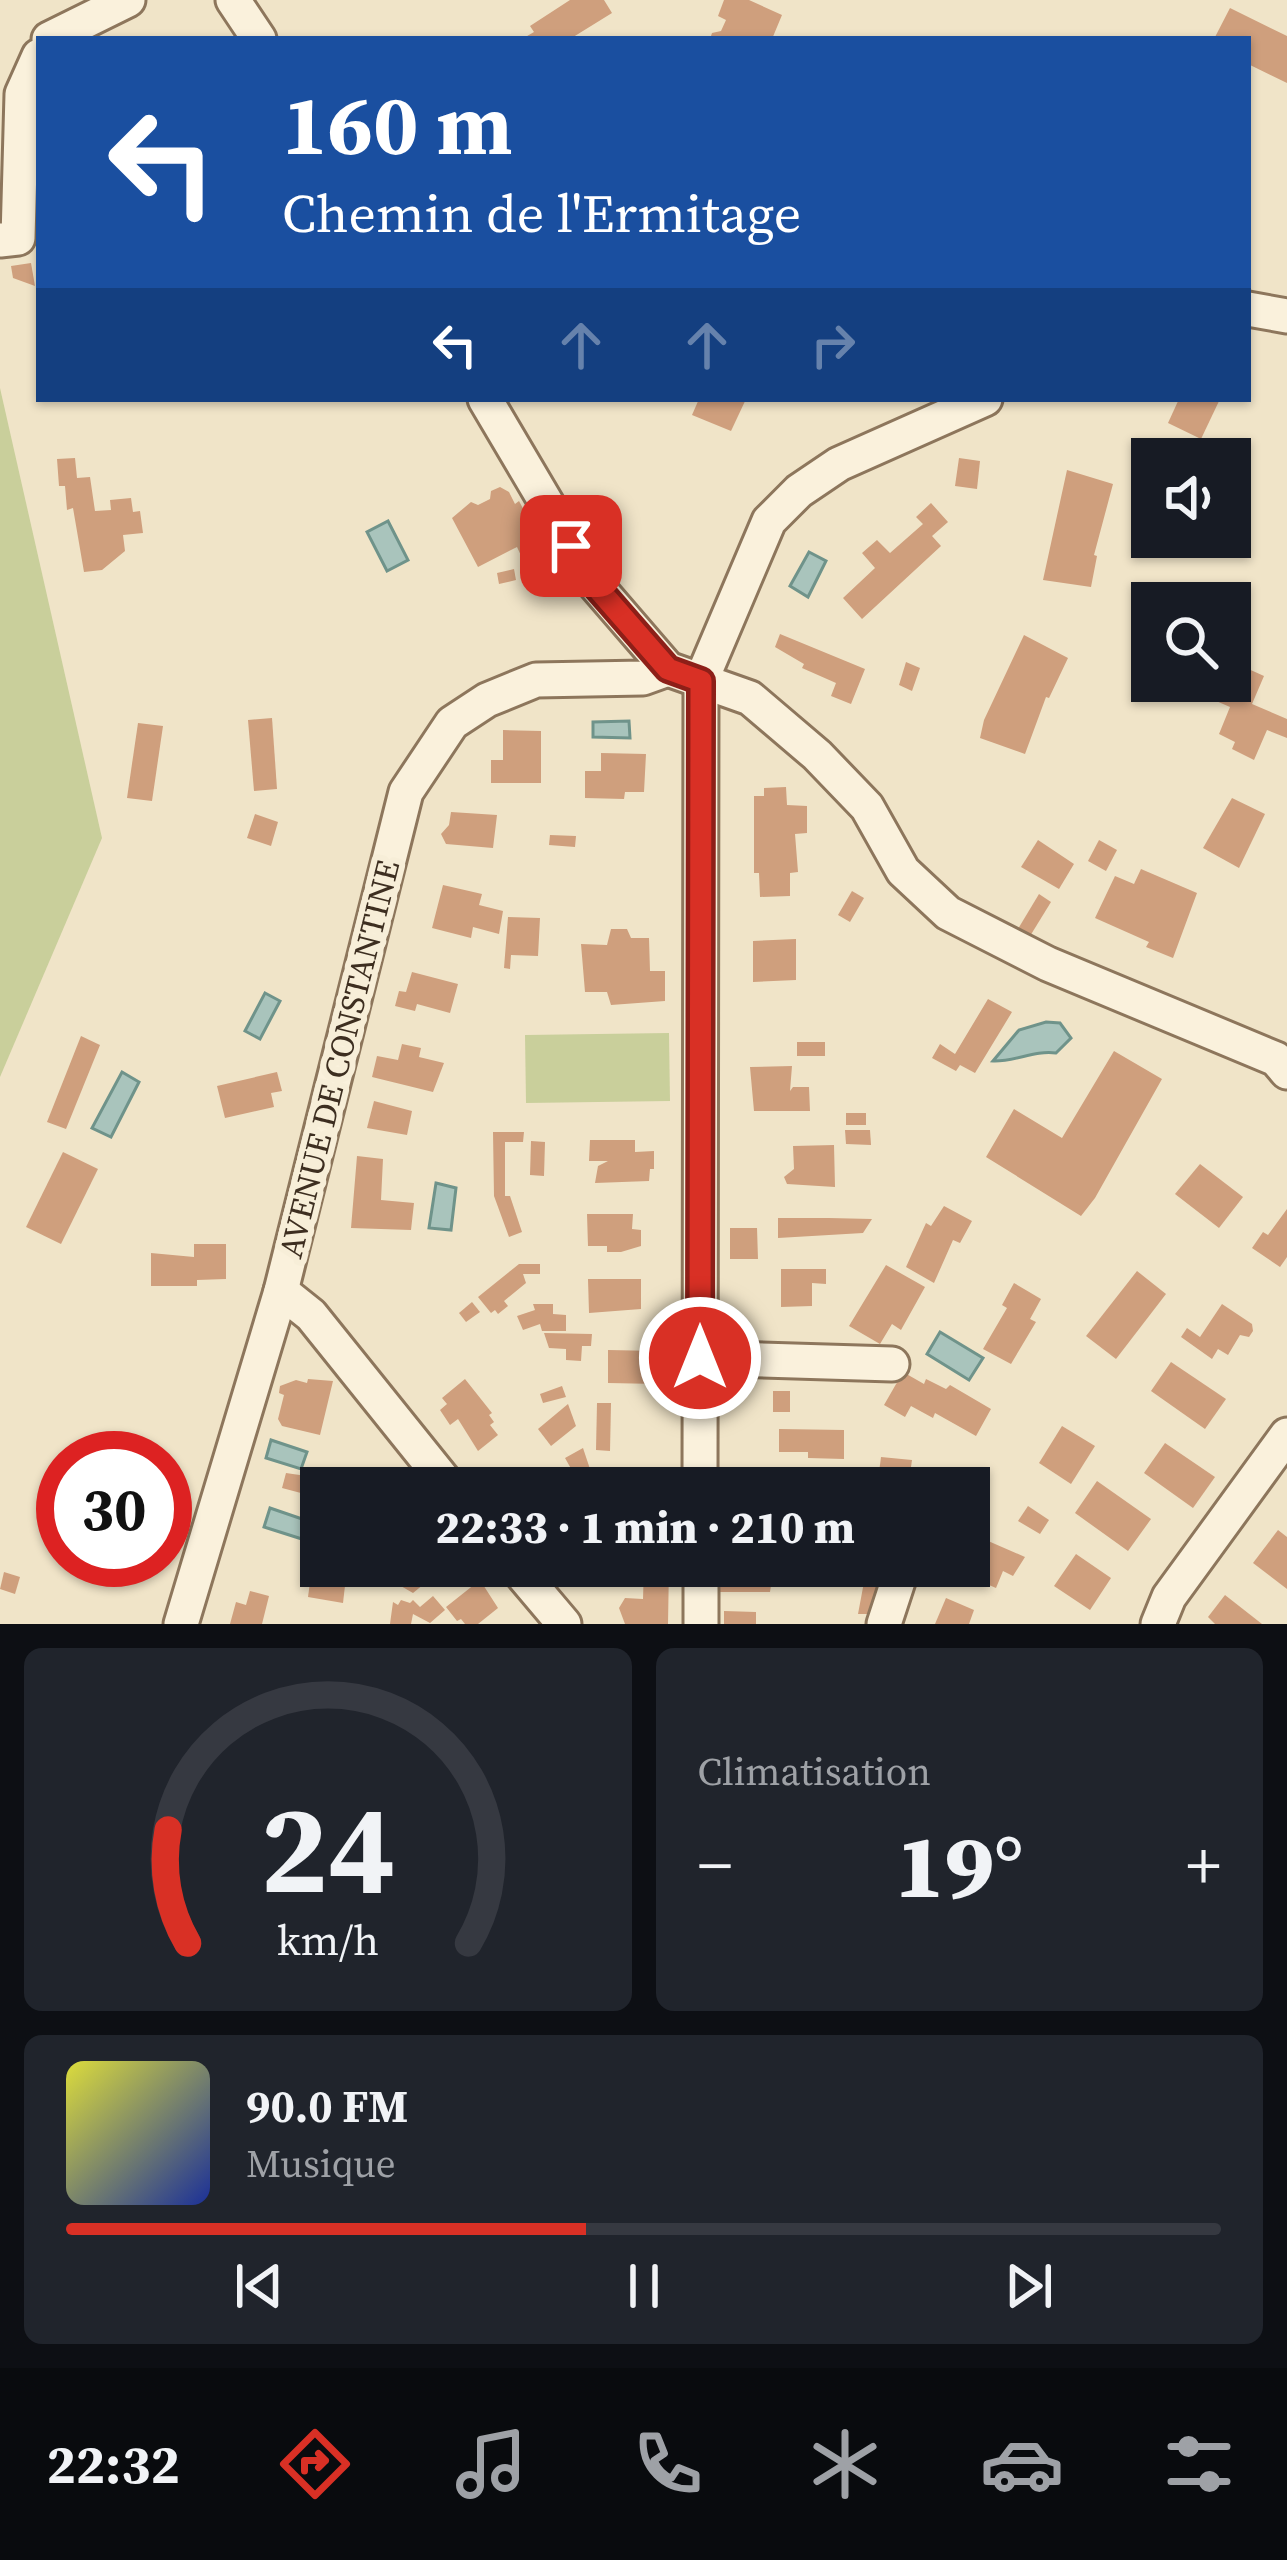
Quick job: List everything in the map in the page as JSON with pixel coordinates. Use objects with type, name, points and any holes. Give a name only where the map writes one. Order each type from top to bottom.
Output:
[{"type":"street","points":[[55,36],[128,0]]},
{"type":"street","points":[[233,0],[257,36]]},
{"type":"street","points":[[0,240],[18,238],[22,94],[36,63]]},
{"type":"street","points":[[1251,310],[1287,316]]},
{"type":"street","points":[[487,402],[593,583],[668,669],[750,698],[817,755],[867,807],[903,871],[948,913],[1048,964],[1276,1059],[1287,1072]]},
{"type":"street","points":[[700,1467],[701,681],[769,521],[799,491],[839,464],[978,402]]},
{"type":"street","name":"AVENUE DE CONSTANTINE","points":[[181,1624],[280,1291],[406,792],[452,723],[487,700],[536,680],[644,678],[668,669]]},
{"type":"street","points":[[280,1291],[311,1315],[433,1467]]},
{"type":"street","points":[[700,1358],[892,1364]]},
{"type":"street","points":[[1158,1624],[1169,1597],[1287,1436]]},
{"type":"street","points":[[533,1587],[564,1624]]},
{"type":"street","points":[[700,1587],[701,1624]]},
{"type":"street","points":[[884,1624],[895,1587]]},
{"type":"green space","points":[[0,388],[102,838],[0,1077]]},
{"type":"green space","points":[[669,1033],[670,1101],[526,1103],[525,1035]]},
{"type":"water","points":[[388,521],[408,560],[387,571],[367,532]]},
{"type":"water","points":[[809,552],[826,561],[808,597],[790,586]]},
{"type":"water","points":[[629,721],[630,738],[593,737],[593,722]]},
{"type":"water","points":[[265,993],[280,1001],[260,1039],[245,1031]]},
{"type":"water","points":[[1060,1023],[1071,1038],[1056,1053],[993,1061],[1019,1030]]},
{"type":"water","points":[[122,1072],[139,1082],[111,1137],[92,1128]]},
{"type":"water","points":[[436,1183],[456,1188],[451,1230],[429,1228]]},
{"type":"water","points":[[940,1332],[983,1358],[969,1380],[927,1354]]},
{"type":"water","points":[[271,1440],[307,1452],[300,1469],[266,1458]]},
{"type":"water","points":[[270,1508],[300,1518],[300,1538],[264,1527]]},
{"type":"building","points":[[570,0],[604,0],[612,13],[575,36],[527,36],[534,32],[530,26]]},
{"type":"building","points":[[724,0],[749,0],[782,15],[773,36],[711,36],[721,31],[726,20],[718,16]]},
{"type":"building","points":[[1230,8],[1287,36],[1287,83],[1251,65],[1251,36],[1216,36]]},
{"type":"building","points":[[31,263],[35,286],[13,278],[11,266]]},
{"type":"building","points":[[698,402],[745,402],[731,431],[692,415]]},
{"type":"building","points":[[1178,402],[1219,402],[1199,438],[1168,423]]},
{"type":"building","points":[[75,458],[77,478],[90,477],[95,511],[111,510],[110,500],[131,498],[133,512],[140,511],[143,533],[123,535],[125,551],[102,570],[84,572],[73,508],[67,510],[65,486],[59,486],[57,459]]},
{"type":"building","points":[[959,458],[980,461],[977,489],[955,486]]},
{"type":"building","points":[[1067,470],[1113,484],[1094,555],[1091,587],[1043,580]]},
{"type":"building","points":[[500,487],[515,504],[519,501],[543,555],[525,564],[517,547],[478,567],[452,518],[471,502],[478,505],[490,499],[491,491]]},
{"type":"building","points":[[931,503],[948,522],[932,536],[941,546],[862,619],[843,598],[875,568],[862,553],[877,540],[890,553],[923,524],[916,517]]},
{"type":"building","points":[[514,569],[516,580],[499,584],[497,573]]},
{"type":"building","points":[[780,634],[865,669],[851,704],[831,696],[836,683],[802,668],[804,664],[775,647]]},
{"type":"building","points":[[1024,635],[1068,658],[1046,697],[1025,754],[980,738]]},
{"type":"building","points":[[906,662],[920,668],[912,691],[899,685]]},
{"type":"building","points":[[1251,670],[1264,676],[1252,704],[1287,719],[1287,738],[1267,730],[1254,760],[1232,749],[1235,742],[1219,734],[1230,707],[1218,702],[1251,702]]},
{"type":"building","points":[[272,718],[277,789],[254,791],[248,720]]},
{"type":"building","points":[[138,723],[163,726],[152,801],[127,798]]},
{"type":"building","points":[[503,730],[541,731],[541,783],[491,783],[491,760],[503,760]]},
{"type":"building","points":[[601,753],[646,754],[644,792],[625,792],[624,799],[585,798],[585,771],[601,771]]},
{"type":"building","points":[[786,787],[787,805],[807,806],[807,833],[795,834],[798,872],[790,873],[790,896],[760,897],[759,873],[754,873],[754,796],[764,796],[764,788]]},
{"type":"building","points":[[1232,798],[1265,814],[1239,868],[1203,848]]},
{"type":"building","points":[[451,812],[497,815],[493,848],[446,844],[441,834]]},
{"type":"building","points":[[255,814],[278,822],[271,846],[247,838]]},
{"type":"building","points":[[550,835],[576,836],[575,847],[549,845]]},
{"type":"building","points":[[1038,840],[1074,864],[1059,889],[1021,867]]},
{"type":"building","points":[[1099,840],[1117,850],[1106,871],[1088,861]]},
{"type":"building","points":[[1141,869],[1197,893],[1173,958],[1095,918],[1115,876],[1134,884]]},
{"type":"building","points":[[443,885],[482,894],[479,905],[503,911],[499,934],[473,927],[471,938],[432,928]]},
{"type":"building","points":[[852,891],[864,898],[850,922],[838,915]]},
{"type":"building","points":[[1039,894],[1051,902],[1027,941],[1015,934]]},
{"type":"building","points":[[508,917],[540,918],[538,956],[511,955],[510,969],[504,968]]},
{"type":"building","points":[[611,929],[627,929],[631,938],[649,938],[650,971],[665,971],[665,1001],[611,1005],[607,992],[585,992],[581,944],[607,945]]},
{"type":"building","points":[[796,939],[796,980],[753,982],[753,941]]},
{"type":"building","points":[[412,972],[458,984],[450,1013],[417,1004],[415,1011],[395,1006]]},
{"type":"building","points":[[988,999],[1012,1012],[975,1073],[960,1065],[956,1071],[932,1058],[940,1044],[955,1054]]},
{"type":"building","points":[[81,1036],[100,1045],[66,1129],[47,1122]]},
{"type":"building","points":[[797,1042],[825,1042],[825,1056],[797,1056]]},
{"type":"building","points":[[402,1044],[421,1048],[419,1057],[444,1063],[433,1092],[372,1077],[377,1056],[398,1060]]},
{"type":"building","points":[[1114,1051],[1162,1079],[1081,1216],[986,1157],[1014,1109],[1062,1138]]},
{"type":"building","points":[[792,1066],[790,1091],[809,1087],[810,1111],[754,1111],[750,1067]]},
{"type":"building","points":[[277,1072],[282,1091],[271,1093],[274,1107],[225,1118],[217,1086]]},
{"type":"building","points":[[374,1101],[412,1111],[407,1135],[367,1128]]},
{"type":"building","points":[[846,1113],[866,1113],[866,1125],[846,1125]]},
{"type":"building","points":[[845,1130],[870,1130],[871,1145],[846,1144]]},
{"type":"building","points":[[493,1132],[524,1132],[523,1142],[505,1142],[505,1196],[510,1196],[522,1232],[509,1237],[494,1196]]},
{"type":"building","points":[[590,1140],[635,1140],[635,1152],[654,1151],[649,1181],[595,1183],[598,1166],[608,1161],[589,1161]]},
{"type":"building","points":[[531,1141],[545,1142],[544,1176],[530,1175]]},
{"type":"building","points":[[834,1145],[835,1187],[787,1184],[784,1177],[794,1169],[793,1146]]},
{"type":"building","points":[[63,1152],[98,1169],[61,1244],[26,1227]]},
{"type":"building","points":[[357,1156],[383,1159],[381,1200],[414,1203],[411,1230],[351,1228]]},
{"type":"building","points":[[1200,1164],[1243,1197],[1219,1228],[1175,1194]]},
{"type":"building","points":[[944,1206],[972,1221],[960,1243],[953,1240],[934,1283],[906,1267],[926,1223],[931,1226]]},
{"type":"building","points":[[1287,1209],[1287,1257],[1280,1267],[1252,1248]]},
{"type":"building","points":[[587,1214],[633,1214],[632,1229],[641,1230],[641,1246],[607,1252],[607,1246],[588,1246]]},
{"type":"building","points":[[778,1218],[872,1219],[863,1233],[778,1238]]},
{"type":"building","points":[[730,1228],[757,1228],[758,1259],[730,1259]]},
{"type":"building","points":[[194,1244],[226,1244],[226,1279],[197,1280],[197,1286],[151,1286],[151,1253],[194,1257]]},
{"type":"building","points":[[519,1264],[540,1264],[540,1274],[523,1274],[526,1283],[504,1301],[508,1306],[491,1313],[478,1297]]},
{"type":"building","points":[[886,1265],[925,1287],[901,1330],[892,1324],[880,1344],[849,1326]]},
{"type":"building","points":[[781,1269],[826,1269],[826,1284],[812,1283],[812,1306],[781,1307]]},
{"type":"building","points":[[1137,1271],[1166,1294],[1116,1359],[1086,1336]]},
{"type":"building","points":[[588,1279],[641,1279],[641,1309],[589,1313]]},
{"type":"building","points":[[1014,1283],[1041,1299],[1030,1319],[1036,1322],[1011,1364],[983,1349],[1007,1308],[1002,1305]]},
{"type":"building","points":[[472,1302],[480,1312],[466,1322],[459,1313]]},
{"type":"building","points":[[533,1304],[553,1304],[553,1314],[566,1315],[566,1331],[542,1331],[540,1324],[523,1330],[517,1316],[535,1310]]},
{"type":"building","points":[[1222,1304],[1252,1324],[1253,1331],[1249,1337],[1240,1335],[1228,1355],[1218,1349],[1212,1359],[1181,1337],[1187,1328],[1200,1337]]},
{"type":"building","points":[[737,1314],[743,1314],[743,1343],[738,1343]]},
{"type":"building","points":[[544,1333],[592,1334],[591,1346],[582,1346],[581,1361],[566,1360],[566,1349],[549,1348]]},
{"type":"building","points":[[608,1350],[658,1351],[658,1384],[608,1383]]},
{"type":"building","points":[[1171,1362],[1226,1399],[1205,1429],[1151,1391]]},
{"type":"building","points":[[903,1372],[924,1384],[926,1379],[946,1389],[950,1385],[991,1409],[976,1436],[935,1413],[933,1418],[911,1406],[905,1417],[884,1405]]},
{"type":"building","points":[[308,1379],[333,1381],[320,1435],[282,1426],[278,1419],[284,1395],[279,1393],[280,1386],[296,1380],[307,1383]]},
{"type":"building","points":[[465,1379],[492,1413],[490,1425],[498,1435],[478,1451],[458,1419],[450,1425],[440,1410],[447,1404],[442,1398]]},
{"type":"building","points":[[562,1386],[566,1397],[543,1403],[540,1394]]},
{"type":"building","points":[[773,1391],[790,1391],[790,1412],[773,1412]]},
{"type":"building","points":[[597,1403],[611,1403],[610,1451],[596,1450]]},
{"type":"building","points":[[568,1404],[576,1426],[551,1446],[538,1429]]},
{"type":"building","points":[[1062,1426],[1095,1446],[1071,1484],[1039,1463]]},
{"type":"building","points":[[779,1429],[844,1430],[844,1459],[779,1452]]},
{"type":"building","points":[[1165,1443],[1215,1477],[1193,1508],[1144,1473]]},
{"type":"building","points":[[583,1448],[589,1467],[570,1467],[565,1458]]},
{"type":"building","points":[[881,1457],[912,1460],[911,1467],[880,1467]]},
{"type":"building","points":[[286,1473],[300,1475],[300,1493],[282,1488]]},
{"type":"building","points":[[1097,1481],[1151,1519],[1128,1551],[1075,1513]]},
{"type":"building","points":[[1028,1506],[1049,1520],[1040,1534],[1018,1521]]},
{"type":"building","points":[[1278,1530],[1287,1537],[1287,1589],[1253,1563]]},
{"type":"building","points":[[990,1542],[1025,1557],[1013,1576],[1003,1571],[996,1588],[990,1585]]},
{"type":"building","points":[[1076,1554],[1111,1578],[1090,1610],[1054,1586]]},
{"type":"building","points":[[4,1572],[20,1577],[15,1594],[0,1589]]},
{"type":"building","points":[[309,1587],[345,1587],[343,1603],[308,1597]]},
{"type":"building","points":[[471,1587],[484,1587],[498,1608],[478,1624],[465,1624],[446,1607]]},
{"type":"building","points":[[643,1587],[669,1587],[668,1624],[625,1624],[619,1608],[625,1598],[643,1599]]},
{"type":"building","points":[[720,1587],[771,1587],[770,1592],[720,1592]]},
{"type":"building","points":[[863,1587],[881,1587],[873,1614],[858,1614]]},
{"type":"building","points":[[250,1591],[269,1596],[262,1624],[230,1624],[236,1602],[246,1605]]},
{"type":"building","points":[[1225,1595],[1262,1624],[1215,1624],[1208,1617]]},
{"type":"building","points":[[433,1596],[445,1610],[430,1623],[413,1614],[411,1624],[390,1624],[393,1602],[413,1600],[420,1607]]},
{"type":"building","points":[[946,1598],[974,1610],[969,1624],[935,1624]]},
{"type":"building","points":[[724,1611],[756,1612],[756,1624],[724,1624]]},
{"type":"route","points":[[571,546],[593,583],[668,669],[701,681],[700,1358]]}]
